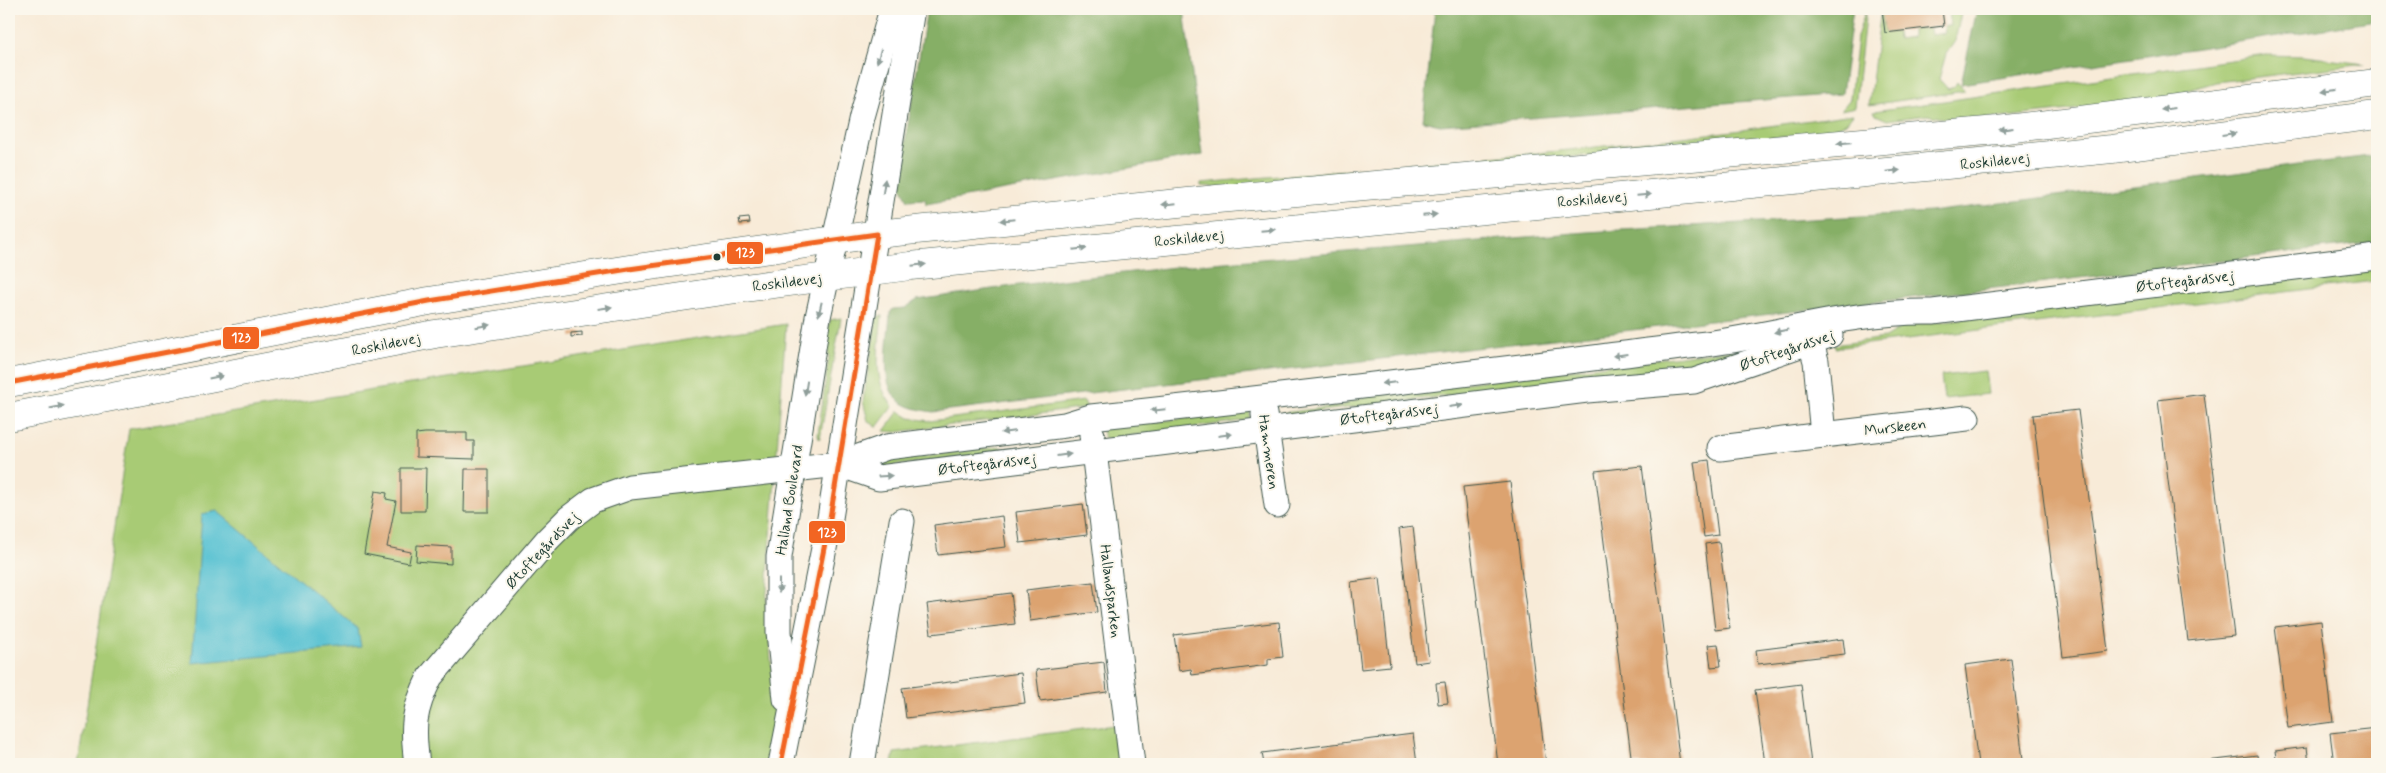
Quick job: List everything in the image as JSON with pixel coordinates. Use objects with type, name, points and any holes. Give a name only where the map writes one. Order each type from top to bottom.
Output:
[{"type":"main road","name":"Roskildevej","points":[[9,383],[429,301],[629,269],[877,234],[1217,199],[1998,130],[2377,83]]},
{"type":"main road","name":"Roskildevej","points":[[9,417],[435,334],[827,277],[1220,234],[2112,149],[2377,115]]},
{"type":"street","name":"Halland Boulevard","points":[[788,724],[779,632],[779,557],[818,317],[862,117],[892,9]]},
{"type":"street","name":"Halland Boulevard","points":[[782,764],[788,724],[830,518],[877,234],[898,84],[912,9]]},
{"type":"street","name":"Øtoftegårdsvej","points":[[417,764],[413,733],[418,700],[430,677],[548,539],[575,513],[593,500],[630,487],[839,464],[880,448],[1065,425],[1091,417],[1262,399],[1809,333],[1915,319],[1932,312],[2377,257]]},
{"type":"street","name":"Øtoftegårdsvej","points":[[839,464],[879,478],[1587,390],[1694,381],[1809,333]]},
{"type":"street","points":[[1809,333],[1816,361],[1824,435]]},
{"type":"street","name":"Hammeren","points":[[1262,399],[1276,505]]},
{"type":"street","name":"Hallandsparken","points":[[1091,417],[1132,764]]},
{"type":"street","name":"Murskeen","points":[[1720,448],[1967,418]]},
{"type":"street","points":[[862,764],[902,522]]},
{"type":"green space","points":[[927,9],[1184,9],[1202,155],[926,204],[925,199],[908,200],[901,187],[900,173]]},
{"type":"green space","points":[[1435,9],[1853,9],[1842,94],[1440,125],[1423,121]]},
{"type":"green space","points":[[1866,9],[1855,107],[1841,110],[1850,99],[1857,37]]},
{"type":"green space","points":[[1881,9],[1885,33],[1897,32],[1898,39],[1912,37],[1912,30],[1930,28],[1931,35],[1945,33],[1944,26],[1951,26],[1949,13],[1955,12],[1954,9],[1962,9],[1955,41],[1946,54],[1939,79],[1948,89],[1954,87],[1957,82],[1965,91],[1869,105]]},
{"type":"green space","points":[[1977,9],[2377,9],[2377,21],[1961,84]]},
{"type":"green space","points":[[2266,55],[2304,56],[2365,64],[2216,82],[2151,101],[2005,117],[1951,120],[1928,115],[1887,120],[1876,115],[1874,111]]},
{"type":"green space","points":[[1853,114],[1846,123],[1823,133],[1242,188],[1201,186],[1201,183],[1569,150],[1734,131]]},
{"type":"green space","points":[[2377,155],[2377,242],[933,412],[905,405],[891,391],[888,382],[886,358],[890,313],[893,309],[905,308],[917,300],[1019,285],[1201,264],[1587,232],[1930,212]]},
{"type":"green space","points":[[2368,268],[2377,272],[2377,278],[2374,281],[1835,348],[1834,345],[1885,338],[1904,326]]},
{"type":"green space","points":[[882,316],[878,352],[879,375],[886,396],[893,406],[877,427],[868,421],[863,401],[877,317]]},
{"type":"green space","points":[[841,318],[819,439],[818,434],[829,357],[826,340],[830,320]]},
{"type":"green space","points":[[786,324],[766,605],[776,716],[770,764],[78,764],[129,429]]},
{"type":"green space","points":[[1761,346],[1727,359],[1703,363],[1703,365],[1279,416],[1282,413],[1340,406],[1369,395]]},
{"type":"green space","points":[[1985,371],[1988,394],[1944,399],[1941,376]]},
{"type":"green space","points":[[1084,401],[1087,408],[896,432],[884,431],[899,411],[910,418],[930,421]]},
{"type":"green space","points":[[1250,411],[1249,420],[1105,439],[1101,428]]},
{"type":"green space","points":[[1002,448],[1002,452],[883,467],[883,461]]},
{"type":"green space","points":[[1115,725],[1122,764],[892,764],[894,753]]},
{"type":"water","points":[[217,511],[358,629],[361,647],[192,663],[202,514]]},
{"type":"building","points":[[1882,9],[1942,9],[1944,26],[1885,33]]},
{"type":"building","points":[[749,218],[750,223],[740,224],[739,219]]},
{"type":"building","points":[[582,332],[582,336],[571,337],[571,333]]},
{"type":"building","points":[[2204,394],[2234,636],[2188,641],[2158,400]]},
{"type":"building","points":[[2078,410],[2108,651],[2063,657],[2033,415]]},
{"type":"building","points":[[467,433],[467,441],[474,441],[474,459],[416,457],[416,434]]},
{"type":"building","points":[[1709,460],[1718,535],[1704,537],[1694,462]]},
{"type":"building","points":[[1642,466],[1680,764],[1632,764],[1595,471]]},
{"type":"building","points":[[401,468],[426,468],[425,511],[401,511]]},
{"type":"building","points":[[465,469],[489,469],[489,512],[464,512]]},
{"type":"building","points":[[1510,482],[1546,764],[1498,764],[1463,487]]},
{"type":"building","points":[[375,491],[387,493],[386,499],[396,501],[387,547],[411,552],[409,563],[364,554]]},
{"type":"building","points":[[1083,504],[1087,535],[1020,543],[1016,512]]},
{"type":"building","points":[[1002,516],[1006,547],[938,555],[934,525]]},
{"type":"building","points":[[1413,527],[1429,661],[1415,663],[1399,529]]},
{"type":"building","points":[[1719,542],[1730,628],[1715,630],[1705,544]]},
{"type":"building","points":[[417,545],[451,547],[451,564],[416,561]]},
{"type":"building","points":[[1380,578],[1390,666],[1361,669],[1351,582]]},
{"type":"building","points":[[1093,582],[1097,612],[1030,621],[1026,590]]},
{"type":"building","points":[[1011,593],[1015,624],[931,634],[927,604]]},
{"type":"building","points":[[2321,621],[2333,722],[2288,728],[2275,627]]},
{"type":"building","points":[[1279,622],[1283,657],[1268,659],[1268,665],[1192,675],[1191,669],[1179,671],[1174,635]]},
{"type":"building","points":[[1843,639],[1845,654],[1758,664],[1756,650]]},
{"type":"building","points":[[1718,644],[1721,666],[1711,667],[1708,645]]},
{"type":"building","points":[[2011,659],[2023,760],[1978,764],[1965,665]]},
{"type":"building","points":[[1104,662],[1107,692],[1040,701],[1036,670]]},
{"type":"building","points":[[1021,673],[1025,703],[906,718],[902,688]]},
{"type":"building","points":[[1445,682],[1448,703],[1438,704],[1436,683]]},
{"type":"building","points":[[1801,684],[1811,764],[1765,764],[1755,690]]},
{"type":"building","points":[[2377,728],[2377,764],[2334,764],[2330,733]]},
{"type":"building","points":[[1413,734],[1417,764],[1264,764],[1262,753]]},
{"type":"building","points":[[2307,747],[2309,764],[2277,764],[2275,751]]},
{"type":"building","points":[[2257,755],[2258,764],[2190,764],[2190,763]]},
{"type":"transit line","name":"123","points":[[9,383],[429,301],[629,269],[877,234],[830,518],[781,764]]}]
